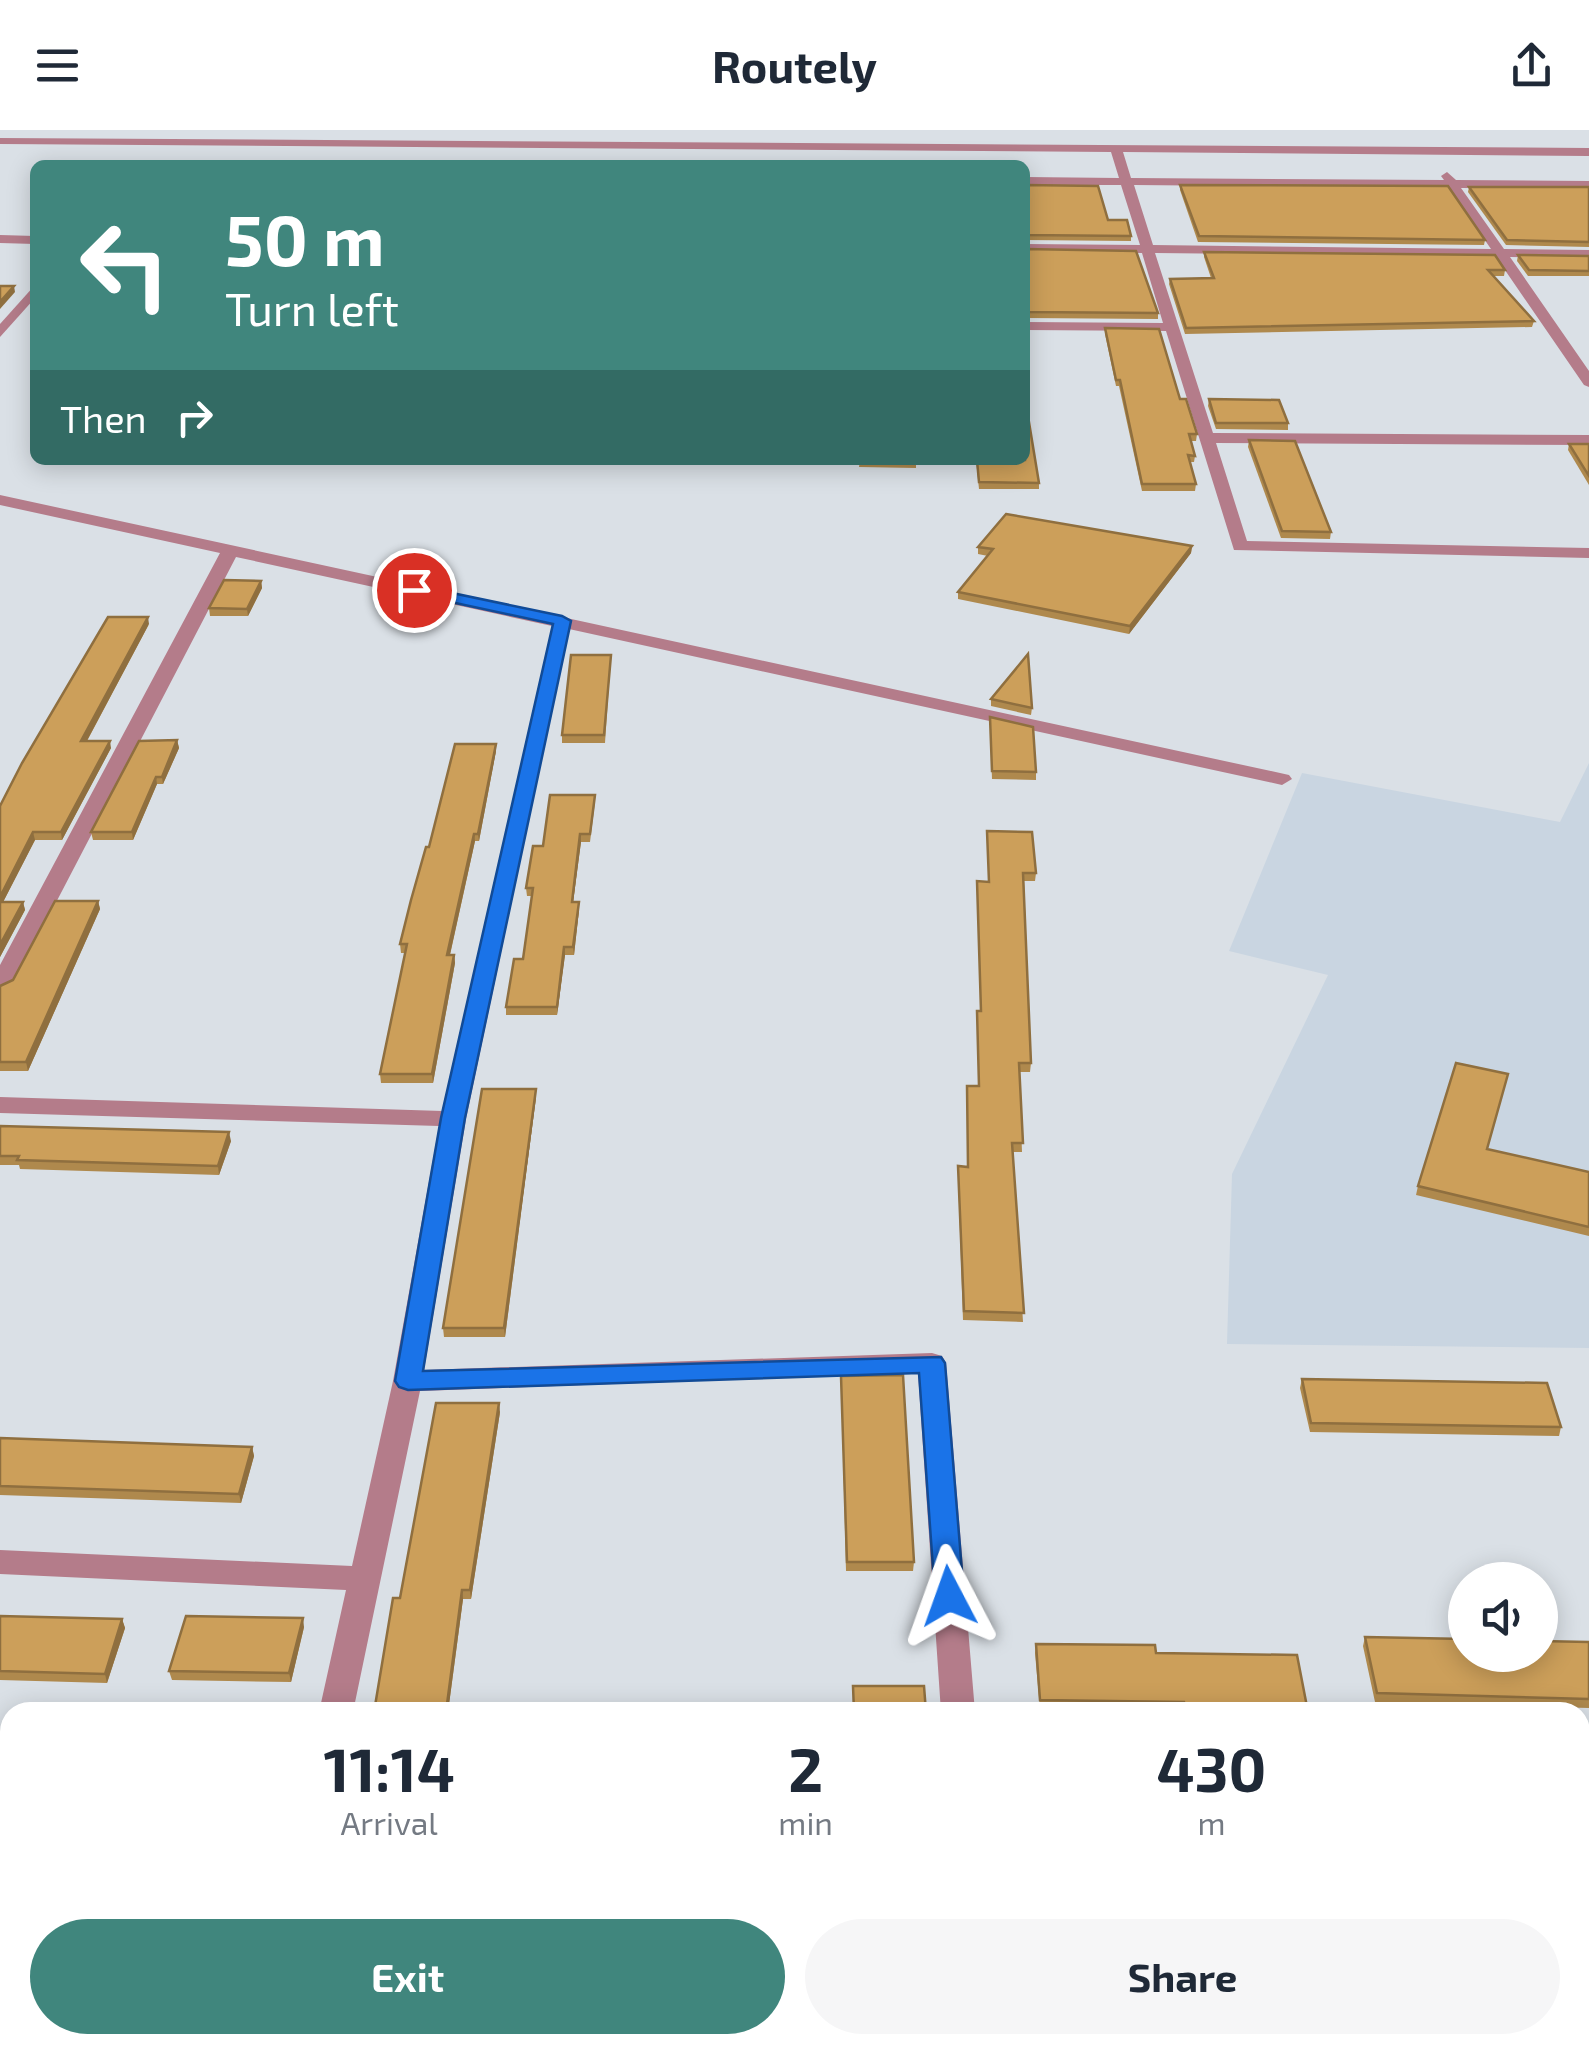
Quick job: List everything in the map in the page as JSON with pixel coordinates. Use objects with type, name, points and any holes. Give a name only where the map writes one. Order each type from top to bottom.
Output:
[{"type":"street","points":[[0,141],[141,148],[1589,152]]},
{"type":"street","points":[[1116,148],[1240,546],[1589,553]]},
{"type":"street","points":[[1428,150],[1504,253],[1589,382]]},
{"type":"street","points":[[1030,181],[1589,185]]},
{"type":"street","points":[[0,239],[30,240]]},
{"type":"street","points":[[1030,248],[1589,254]]},
{"type":"street","points":[[3,325],[30,295]]},
{"type":"street","points":[[3,325],[30,322]]},
{"type":"street","points":[[1030,326],[1174,327]]},
{"type":"street","points":[[1564,343],[1589,344]]},
{"type":"street","points":[[1207,438],[1589,440]]},
{"type":"street","points":[[0,500],[1282,779]]},
{"type":"street","points":[[0,987],[230,551]]},
{"type":"street","points":[[338,1702],[408,1381],[453,1118],[562,621]]},
{"type":"street","points":[[0,1106],[453,1118]]},
{"type":"street","points":[[408,1381],[932,1363],[957,1702]]},
{"type":"street","points":[[0,1562],[366,1579]]},
{"type":"shaded area","points":[[1589,763],[1589,1348],[1227,1344],[1232,1174],[1328,975],[1229,951],[1302,773],[1560,822]]},
{"type":"building","points":[[1030,185],[1098,186],[1108,220],[1127,220],[1131,236],[1030,235]]},
{"type":"building","points":[[1180,185],[1448,186],[1485,240],[1199,236]]},
{"type":"building","points":[[1469,187],[1589,187],[1589,242],[1507,240]]},
{"type":"building","points":[[1030,249],[1136,251],[1158,313],[1030,312]]},
{"type":"building","points":[[1204,252],[1495,255],[1505,270],[1488,270],[1534,321],[1186,328],[1170,279],[1214,278]]},
{"type":"building","points":[[1518,255],[1589,256],[1589,271],[1529,270]]},
{"type":"building","points":[[0,286],[14,286],[0,302]]},
{"type":"building","points":[[1105,328],[1159,329],[1180,399],[1186,399],[1197,434],[1189,434],[1195,456],[1188,455],[1196,484],[1142,484]]},
{"type":"building","points":[[1209,399],[1279,400],[1288,423],[1216,423]]},
{"type":"building","points":[[1030,428],[1039,483],[979,482],[977,465],[1030,465]]},
{"type":"building","points":[[1249,440],[1295,441],[1331,532],[1282,531]]},
{"type":"building","points":[[1569,444],[1589,444],[1589,476]]},
{"type":"building","points":[[1006,514],[1192,546],[1130,626],[958,592],[993,549],[978,547]]},
{"type":"building","points":[[224,580],[261,581],[247,609],[209,608]]},
{"type":"building","points":[[108,617],[148,617],[81,741],[110,741],[61,832],[33,832],[0,897],[0,806]]},
{"type":"building","points":[[1028,654],[1032,708],[991,699]]},
{"type":"building","points":[[571,655],[611,655],[604,735],[562,735]]},
{"type":"building","points":[[990,717],[1033,727],[1036,772],[992,771]]},
{"type":"building","points":[[177,740],[132,832],[91,832],[139,741]]},
{"type":"building","points":[[455,744],[496,744],[447,955],[454,955],[432,1074],[380,1074],[407,944],[400,944]]},
{"type":"building","points":[[550,795],[595,795],[590,834],[580,834],[572,902],[579,902],[573,947],[564,947],[557,1007],[506,1007],[514,959],[523,959],[533,888],[526,888],[533,846],[543,846]]},
{"type":"building","points":[[987,831],[1032,832],[1036,873],[1023,873],[1031,1063],[1019,1063],[1023,1143],[1012,1143],[1024,1313],[964,1311],[958,1166],[968,1167],[967,1086],[979,1086],[977,881],[989,882]]},
{"type":"building","points":[[55,901],[98,901],[26,1062],[0,1062],[0,986],[13,980]]},
{"type":"building","points":[[0,902],[23,902],[0,945]]},
{"type":"building","points":[[1456,1063],[1508,1074],[1487,1149],[1589,1172],[1589,1227],[1418,1186]]},
{"type":"building","points":[[482,1089],[536,1089],[504,1328],[443,1328]]},
{"type":"building","points":[[0,1126],[229,1132],[218,1166],[17,1160],[19,1156],[0,1156]]},
{"type":"building","points":[[903,1375],[914,1562],[847,1562],[841,1376]]},
{"type":"building","points":[[1302,1379],[1547,1383],[1561,1427],[1311,1423]]},
{"type":"building","points":[[436,1403],[499,1403],[470,1590],[462,1590],[447,1702],[376,1702],[393,1598],[400,1598]]},
{"type":"building","points":[[0,1438],[252,1447],[239,1494],[0,1486]]},
{"type":"building","points":[[0,1616],[122,1619],[105,1674],[0,1671]]},
{"type":"building","points":[[186,1616],[303,1618],[289,1673],[169,1671]]},
{"type":"building","points":[[1365,1637],[1448,1639],[1448,1672],[1558,1672],[1558,1641],[1589,1642],[1589,1699],[1377,1693]]},
{"type":"building","points":[[1036,1644],[1155,1645],[1156,1653],[1297,1655],[1306,1702],[1184,1702],[1040,1700]]},
{"type":"building","points":[[853,1686],[924,1686],[925,1702],[854,1702]]},
{"type":"route","points":[[414,590],[562,621],[453,1118],[408,1381],[932,1363],[949,1596]]}]
